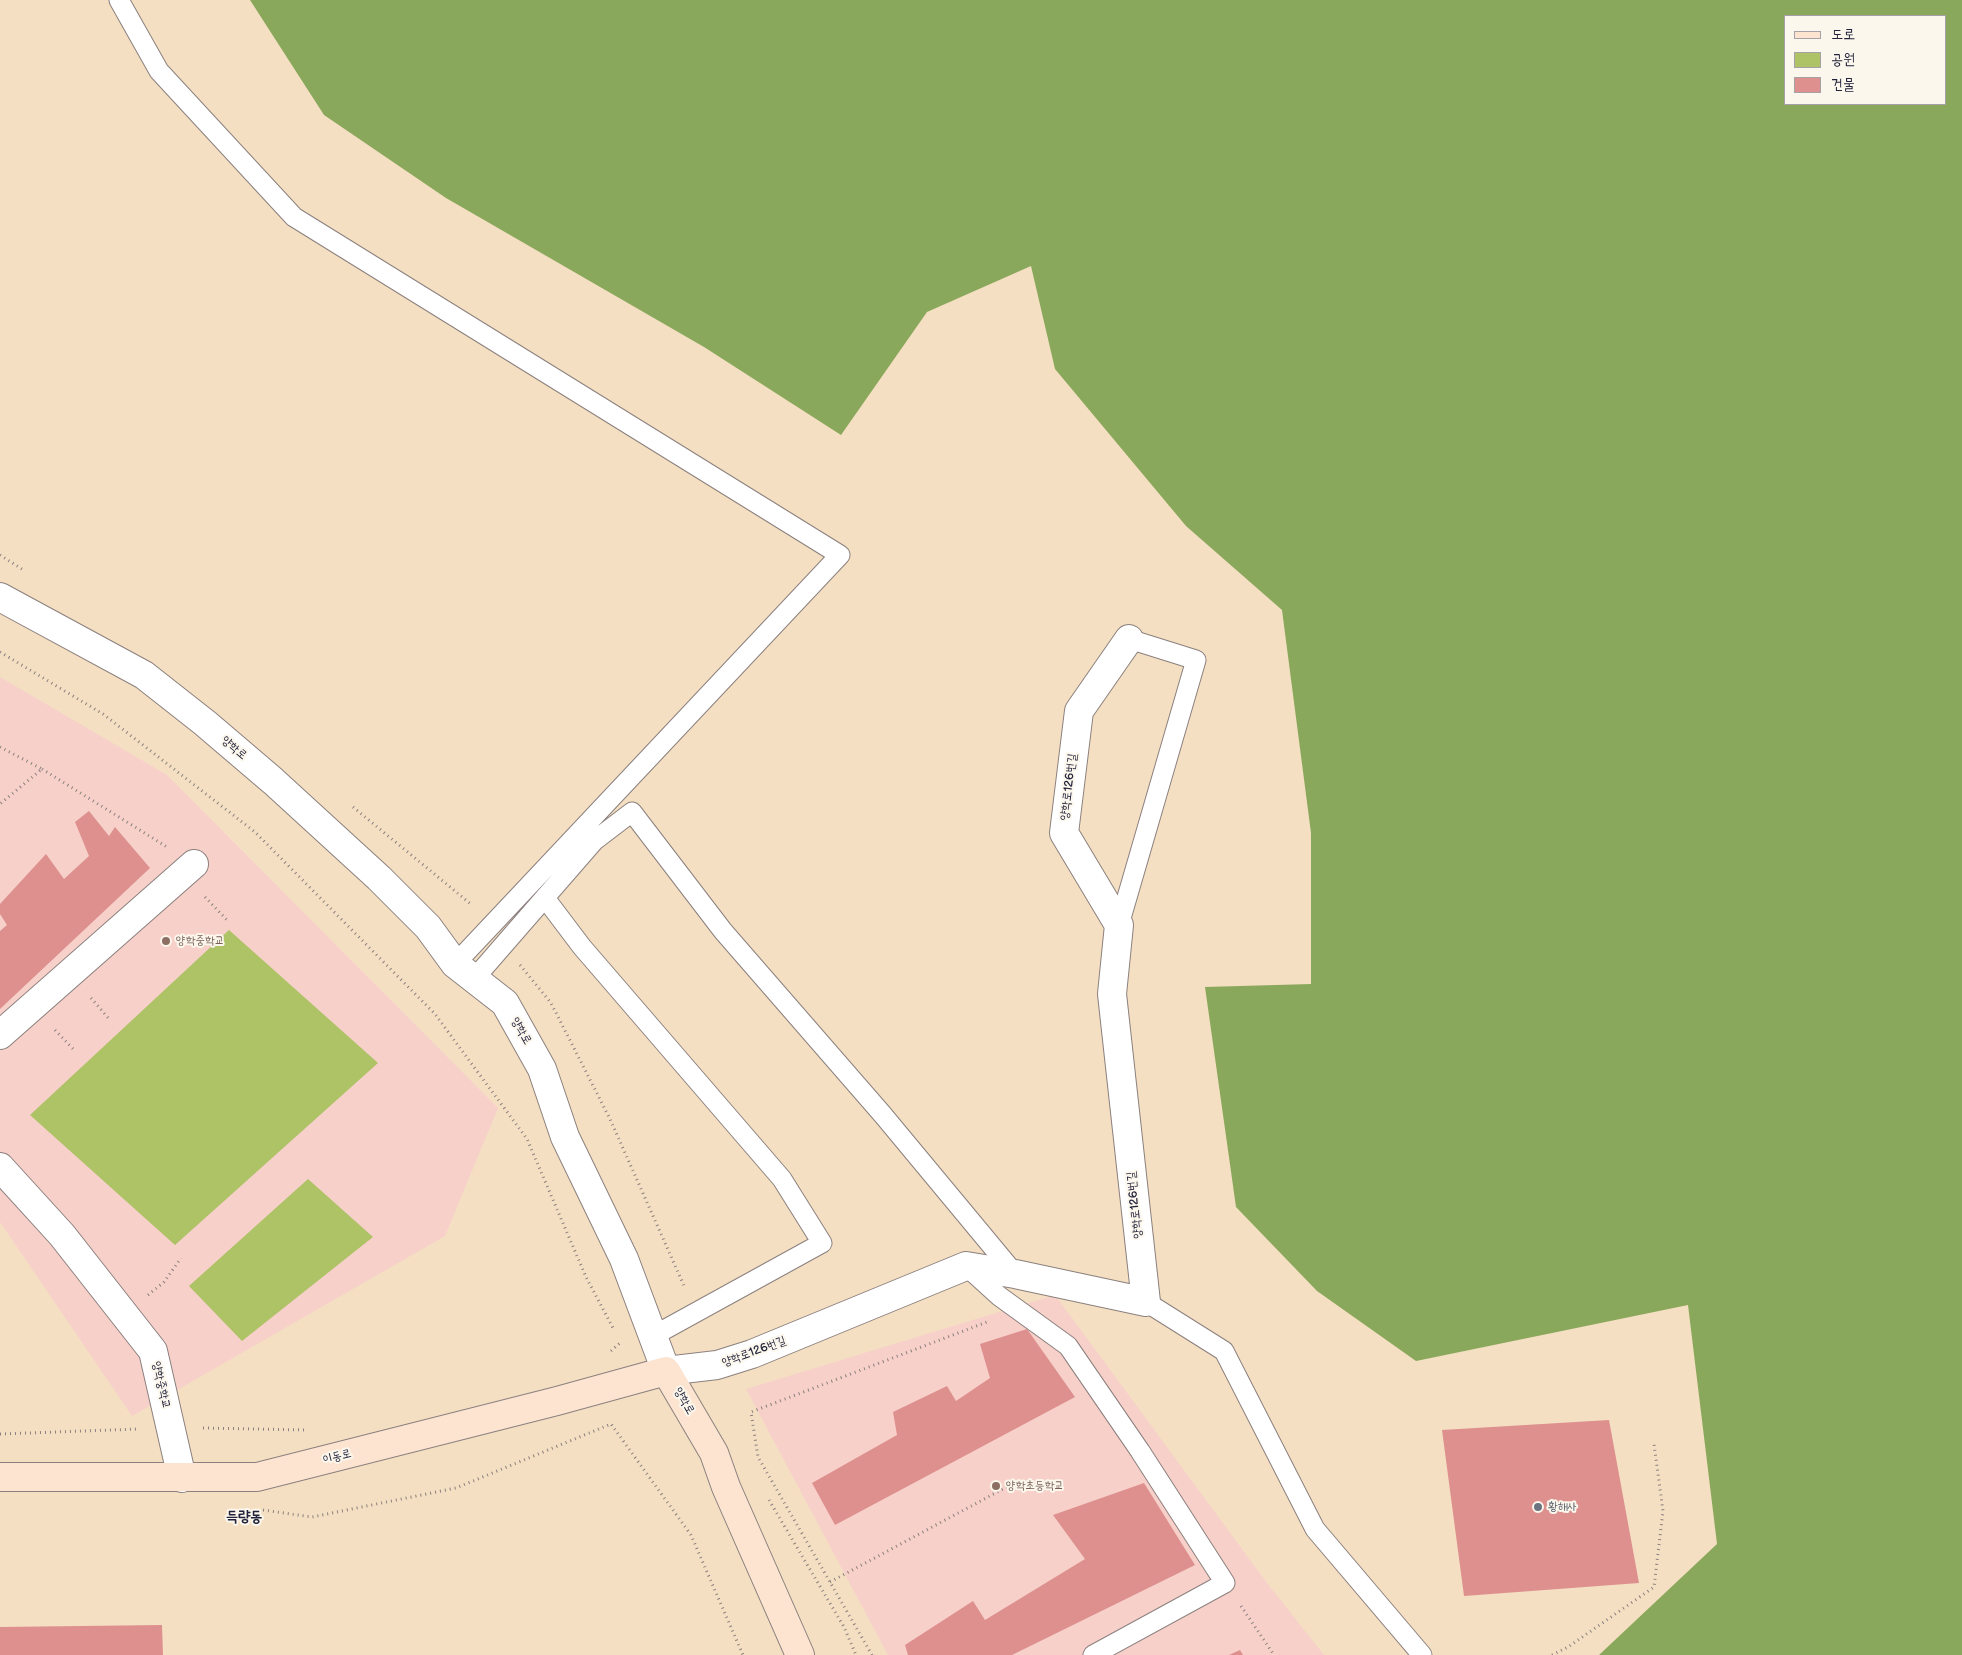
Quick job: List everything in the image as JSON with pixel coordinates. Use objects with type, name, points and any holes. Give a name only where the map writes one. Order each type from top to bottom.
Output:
[{"type":"street","name":"양학로","points":[[0,597],[144,675],[205,724],[273,781],[378,878],[428,928],[465,972],[504,1003],[542,1069],[564,1137],[624,1259],[666,1371],[714,1453],[726,1487],[800,1655]]},
{"type":"street","name":"양학로126번길","points":[[1129,639],[1079,711],[1064,833],[1119,925],[1112,994],[1146,1302]]},
{"type":"street","points":[[0,1035],[194,864]]},
{"type":"street","name":"양학중학교","points":[[0,1166],[62,1235],[153,1351],[182,1478]]},
{"type":"street","name":"양학로126번길","points":[[666,1371],[717,1365],[752,1354],[966,1266]]},
{"type":"street","points":[[966,1266],[1015,1274],[1146,1302]]},
{"type":"street","name":"이동로","points":[[0,1477],[257,1477],[557,1401],[666,1371]]},
{"type":"lane","points":[[119,0],[158,71],[294,217],[840,555],[465,972]]},
{"type":"lane","points":[[1119,925],[1196,660],[1129,639]]},
{"type":"lane","points":[[465,972],[545,898],[594,841],[632,812],[723,931],[883,1115],[1015,1274]]},
{"type":"lane","points":[[545,898],[582,947],[782,1179],[822,1242],[653,1336]]},
{"type":"lane","points":[[966,1266],[999,1296],[1068,1346],[1140,1451],[1225,1582],[1093,1655]]},
{"type":"lane","points":[[1146,1302],[1224,1351],[1315,1529],[1422,1655]]},
{"type":"path","points":[[0,652],[103,714],[255,832],[435,1014],[527,1139],[586,1277],[621,1342],[607,1355]]},
{"type":"path","points":[[0,747],[42,769],[194,864]]},
{"type":"path","points":[[0,804],[42,769]]},
{"type":"path","points":[[515,960],[551,1003],[610,1119],[688,1293]]},
{"type":"path","points":[[124,1314],[164,1282],[181,1258]]},
{"type":"path","points":[[872,1655],[758,1457],[751,1412],[1018,1310]]},
{"type":"path","points":[[275,1510],[312,1518],[456,1488],[611,1424],[691,1535],[743,1655]]},
{"type":"path","points":[[0,1434],[170,1428],[310,1430]]},
{"type":"path","points":[[1552,1655],[1568,1647],[1654,1587],[1663,1511],[1654,1444]]},
{"type":"path","points":[[830,1582],[1014,1483]]},
{"type":"path","points":[[766,1495],[844,1627],[856,1655]]},
{"type":"path","points":[[1225,1582],[1274,1655]]},
{"type":"shaded area","name":"양학중학교","points":[[0,677],[167,775],[498,1108],[445,1236],[132,1416],[0,1222]]},
{"type":"shaded area","name":"양학초등학교","points":[[1055,1295],[1267,1583],[1324,1655],[888,1655],[746,1389]]},
{"type":"green space","points":[[250,0],[1962,0],[1962,1655],[1599,1655],[1717,1544],[1688,1305],[1416,1361],[1317,1291],[1236,1207],[1205,987],[1311,984],[1311,833],[1282,610],[1186,526],[1055,369],[1031,266],[927,312],[841,435],[704,347],[446,198],[324,115]]},
{"type":"green space","points":[[229,930],[378,1063],[175,1245],[30,1115]]},
{"type":"green space","points":[[308,1179],[373,1237],[242,1341],[189,1286]]},
{"type":"building","points":[[89,811],[109,836],[115,827],[150,868],[0,1009],[0,931],[7,925],[0,914],[0,904],[46,854],[64,879],[89,856],[75,822]]},
{"type":"building","points":[[1027,1329],[1075,1397],[835,1525],[812,1483],[897,1435],[893,1412],[947,1386],[956,1401],[990,1378],[980,1344]]},
{"type":"building","name":"황해사","points":[[1609,1420],[1639,1583],[1464,1596],[1442,1430]]},
{"type":"building","points":[[1144,1483],[1195,1565],[1012,1655],[908,1655],[905,1645],[973,1601],[985,1620],[1085,1559],[1053,1515]]},
{"type":"building","points":[[162,1625],[163,1655],[0,1655],[0,1627]]},
{"type":"building","points":[[1240,1650],[1243,1655],[1229,1655]]},
{"type":"place","name":"양학중학교","points":[[166,941]]},
{"type":"place","name":"양학초등학교","points":[[996,1486]]},
{"type":"place","name":"황해사","points":[[1538,1507]]},
{"type":"district","name":"득량동","points":[[244,1517]]}]
